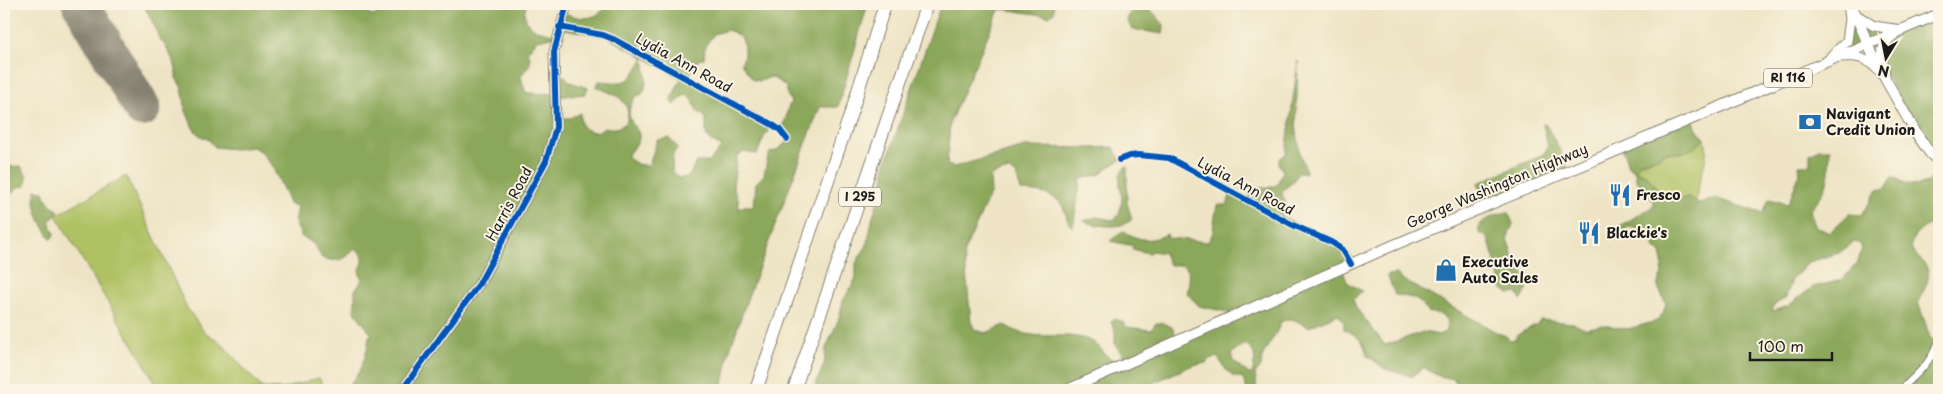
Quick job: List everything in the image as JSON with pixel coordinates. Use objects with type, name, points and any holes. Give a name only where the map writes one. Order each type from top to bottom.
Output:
[{"type":"highway","name":"I 295","points":[[756,390],[854,107],[885,4]]},
{"type":"highway","name":"I 295","points":[[794,390],[927,4]]},
{"type":"main road","points":[[1851,7],[1886,80],[1916,133],[1939,162]]},
{"type":"main road","name":"George Washington Highway","points":[[1067,390],[1351,264],[1939,14]]},
{"type":"street","name":"Harris Road","points":[[402,390],[479,284],[546,162],[556,127],[554,52],[567,4]]},
{"type":"street","points":[[1851,7],[1874,26],[1901,30]]},
{"type":"street","points":[[1828,61],[1830,56],[1848,38],[1851,7]]},
{"type":"street","name":"Lydia Ann Road","points":[[560,27],[603,35],[631,48],[774,124],[787,140]]},
{"type":"street","points":[[1886,80],[1882,61],[1882,48],[1886,41],[1901,30]]},
{"type":"street","points":[[1828,61],[1839,57],[1862,57],[1872,64],[1886,80]]},
{"type":"street","name":"Lydia Ann Road","points":[[1119,160],[1139,155],[1169,158],[1293,225],[1333,243],[1343,250],[1351,264]]},
{"type":"street","points":[[1900,390],[1921,372],[1930,360],[1939,342]]},
{"type":"green space","points":[[143,4],[365,4],[368,14],[373,16],[377,14],[384,4],[527,4],[524,12],[527,23],[536,30],[557,36],[537,40],[528,51],[530,63],[521,77],[525,91],[528,93],[554,94],[554,77],[565,76],[570,82],[588,88],[585,94],[555,97],[556,118],[570,118],[580,113],[583,127],[588,131],[597,132],[605,127],[612,128],[623,125],[628,116],[628,111],[621,99],[596,86],[599,81],[623,82],[628,80],[644,57],[607,37],[561,28],[565,13],[589,18],[599,14],[608,4],[868,4],[838,107],[820,107],[749,294],[729,352],[722,390],[345,390],[359,371],[367,351],[369,336],[372,335],[355,312],[355,290],[362,280],[359,271],[363,263],[363,257],[356,248],[341,259],[322,258],[313,243],[302,237],[295,223],[298,206],[289,204],[275,172],[265,156],[253,147],[234,149],[215,147],[209,140],[199,135],[193,128],[186,111],[182,88],[176,78],[173,60],[159,39]],"holes":[[[727,30],[742,38],[744,54],[741,63],[753,80],[760,81],[771,77],[786,86],[786,92],[791,102],[785,121],[780,129],[787,142],[768,156],[764,175],[756,183],[754,206],[744,206],[739,209],[738,197],[733,186],[737,156],[744,152],[757,154],[764,137],[773,126],[688,78],[698,60],[704,58],[705,46],[714,34]],[[644,57],[681,79],[670,101],[674,105],[685,95],[692,98],[697,111],[706,118],[707,137],[722,147],[709,162],[696,162],[689,177],[679,178],[672,172],[673,154],[678,148],[669,138],[657,140],[649,166],[637,164],[627,157],[639,138],[629,114],[634,100],[637,96],[641,96],[645,88]]]},
{"type":"green space","points":[[941,4],[1054,4],[1054,12],[1049,16],[999,10],[950,122],[947,165],[954,167],[1025,147],[1114,147],[1122,159],[1104,170],[1101,174],[1081,179],[1073,227],[1068,221],[1061,203],[1046,194],[1021,191],[1016,174],[1009,170],[994,174],[990,178],[991,192],[964,252],[971,322],[975,330],[986,333],[1005,325],[1026,334],[1079,337],[1094,343],[1109,358],[1119,360],[1125,359],[1115,344],[1115,331],[1111,321],[1114,319],[1122,321],[1127,327],[1151,330],[1156,323],[1162,323],[1172,327],[1177,339],[1229,314],[1199,306],[1187,293],[1189,284],[1188,270],[1182,265],[1169,265],[1164,253],[1152,251],[1149,253],[1131,249],[1134,246],[1110,241],[1124,231],[1135,237],[1145,239],[1167,234],[1168,238],[1208,242],[1212,235],[1217,205],[1227,205],[1231,193],[1247,200],[1252,188],[1267,188],[1277,185],[1283,171],[1279,165],[1279,159],[1286,154],[1298,61],[1296,132],[1306,173],[1298,172],[1294,181],[1282,191],[1286,203],[1280,215],[1344,248],[1353,259],[1342,268],[1347,282],[1362,291],[1353,300],[1357,309],[1385,345],[1423,332],[1439,335],[1446,331],[1447,320],[1441,315],[1428,312],[1415,299],[1395,295],[1387,275],[1397,274],[1400,278],[1506,336],[1510,340],[1516,339],[1517,335],[1539,323],[1540,320],[1573,323],[1586,329],[1602,325],[1628,329],[1657,321],[1663,314],[1666,304],[1658,287],[1662,274],[1662,256],[1660,251],[1654,248],[1648,231],[1642,228],[1628,227],[1622,233],[1619,230],[1620,226],[1652,207],[1654,203],[1636,179],[1635,171],[1647,176],[1660,192],[1680,200],[1688,197],[1701,204],[1715,198],[1761,213],[1764,211],[1769,199],[1788,204],[1800,173],[1799,165],[1810,165],[1810,154],[1819,149],[1830,149],[1825,189],[1810,210],[1815,226],[1829,233],[1849,214],[1862,215],[1877,190],[1886,188],[1893,176],[1905,183],[1919,185],[1928,182],[1939,169],[1939,211],[1932,224],[1916,235],[1911,245],[1914,253],[1927,268],[1928,272],[1926,286],[1918,302],[1930,337],[1938,345],[1934,353],[1936,359],[1939,357],[1939,390],[1457,390],[1458,387],[1454,379],[1436,375],[1423,367],[1412,377],[1383,367],[1367,356],[1360,340],[1344,329],[1344,322],[1338,314],[1309,327],[1291,319],[1280,323],[1277,332],[1263,355],[1261,367],[1255,373],[1257,390],[1247,390],[1242,377],[1230,374],[1217,357],[1210,359],[1206,363],[1193,365],[1150,384],[1128,390],[813,390],[824,365],[826,348],[838,321],[843,301],[856,278],[856,263],[867,245],[872,220],[885,177],[884,169]],"holes":[[[1854,242],[1859,243],[1862,248],[1858,262],[1842,280],[1813,287],[1788,306],[1772,310],[1772,307],[1786,297],[1792,280],[1809,262],[1839,253]],[[1245,344],[1254,353],[1255,361],[1252,374],[1249,374],[1233,361],[1231,354]]]},
{"type":"green space","points":[[1113,4],[1129,4],[1117,7]]},
{"type":"green space","points":[[1129,4],[1137,4],[1147,8],[1164,25],[1163,34],[1132,29],[1127,20],[1133,7]]},
{"type":"green space","points":[[1939,11],[1939,138],[1931,145],[1919,132],[1867,43],[1832,56],[1847,42],[1850,21],[1900,28]]},
{"type":"green space","points":[[1692,117],[1696,127],[1705,139],[1687,151],[1678,153],[1666,152],[1657,158],[1640,162],[1635,171],[1628,166],[1622,147]]},
{"type":"green space","points":[[1543,124],[1546,125],[1560,150],[1568,170],[1485,205],[1478,183],[1543,155],[1548,147]]},
{"type":"green space","points":[[1705,139],[1705,161],[1696,202],[1688,197],[1680,200],[1660,192],[1647,176],[1635,171],[1640,162],[1657,158],[1666,152],[1682,153]]},
{"type":"green space","points":[[4,163],[9,167],[21,166],[27,176],[26,186],[18,187],[4,201]]},
{"type":"green space","points":[[1127,166],[1127,203],[1132,219],[1116,226],[1083,221],[1096,217],[1113,220],[1119,215],[1122,198],[1120,176],[1123,169]]},
{"type":"green space","points":[[126,176],[187,308],[204,332],[219,341],[262,388],[282,389],[319,378],[326,390],[160,390],[56,215]]},
{"type":"green space","points":[[36,190],[43,191],[49,203],[59,213],[49,221],[55,234],[51,239],[36,209]]},
{"type":"green space","points":[[1508,212],[1513,224],[1507,239],[1515,262],[1529,282],[1521,300],[1517,293],[1509,294],[1503,289],[1488,238],[1479,233],[1479,225],[1493,217]]},
{"type":"runway","points":[[81,4],[142,108]]},
{"type":"cycle path","points":[[402,390],[479,284],[546,161],[556,127],[554,52],[567,4]]},
{"type":"cycle path","points":[[559,27],[603,35],[613,39],[773,125],[787,139]]},
{"type":"cycle path","points":[[1119,160],[1139,155],[1169,158],[1293,225],[1333,243],[1343,250],[1351,264]]},
{"type":"place","name":"Navigant Credit Union","points":[[1810,122]]},
{"type":"place","name":"Fresco","points":[[1620,195]]},
{"type":"place","name":"Blackie's","points":[[1589,233]]},
{"type":"place","name":"Executive Auto Sales","points":[[1446,270]]}]
